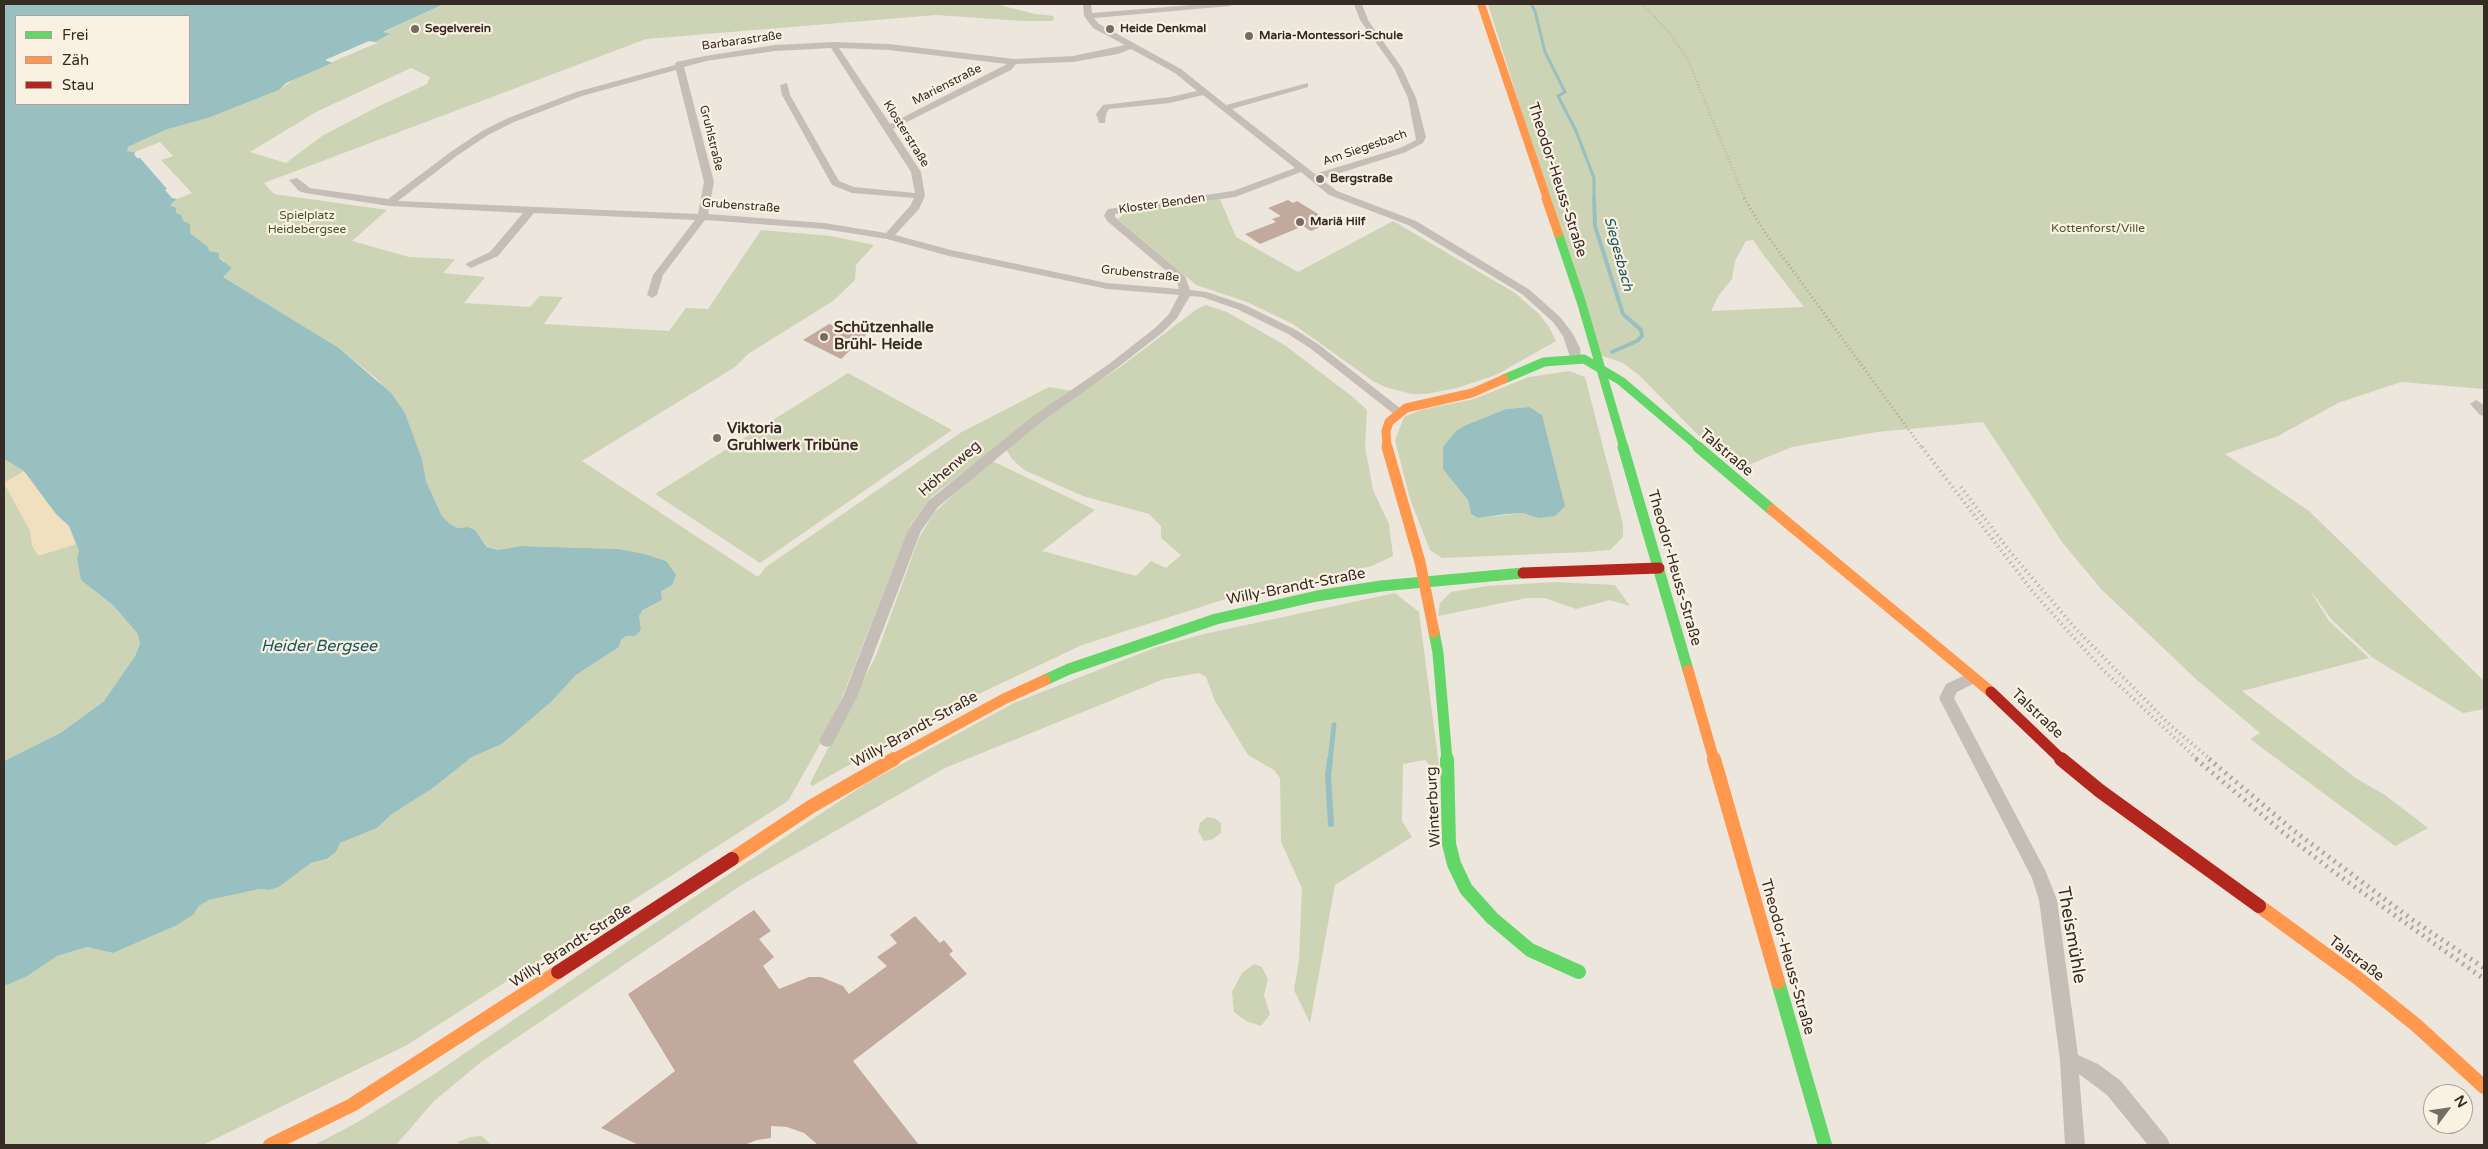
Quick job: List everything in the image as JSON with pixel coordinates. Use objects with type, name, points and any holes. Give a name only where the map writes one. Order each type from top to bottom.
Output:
[{"type":"street","points":[[1087,4],[1088,16],[1096,26],[1178,71],[1301,169],[1343,198],[1391,214],[1426,230],[1526,292],[1557,320],[1569,336],[1574,348],[1574,358],[1544,362],[1472,393],[1413,406],[1399,412],[1314,346],[1292,332],[1241,307],[1203,294],[1185,292]]},
{"type":"street","points":[[1088,16],[1230,4]]},
{"type":"street","name":"Am Siegesbach","points":[[1314,178],[1403,150],[1420,141],[1421,137],[1412,98],[1401,75],[1364,20],[1358,4]]},
{"type":"street","name":"Theodor-Heuss-Straße","points":[[1481,4],[1500,55],[1582,301],[1825,1145]]},
{"type":"street","name":"Barbarastraße","points":[[389,203],[454,153],[511,120],[579,94],[679,64],[767,49],[833,45],[889,47],[1014,62],[1073,59],[1118,51],[1131,46]]},
{"type":"street","name":"Klosterstraße","points":[[833,45],[916,172],[920,196]]},
{"type":"street","name":"Marienstraße","points":[[888,127],[897,125],[1008,68],[1014,62]]},
{"type":"street","name":"Gruhlstraße","points":[[679,64],[709,182],[708,196],[702,217]]},
{"type":"street","points":[[784,85],[786,95],[835,183],[852,190],[920,196],[915,208],[888,236]]},
{"type":"street","points":[[1224,108],[1304,85]]},
{"type":"street","points":[[1102,122],[1101,114],[1106,107],[1170,100],[1203,92]]},
{"type":"street","name":"Kloster Benden","points":[[1185,292],[1181,278],[1111,219],[1109,215],[1112,211],[1235,194],[1301,169]]},
{"type":"street","name":"Grubenstraße","points":[[294,180],[302,189],[308,191],[389,203],[702,217],[824,226],[888,236],[950,253],[1106,286],[1185,292]]},
{"type":"street","points":[[470,265],[494,254],[531,210]]},
{"type":"street","points":[[652,295],[658,276],[702,217]]},
{"type":"street","name":"Höhenweg","points":[[827,741],[850,697],[915,530],[933,504],[1036,420],[1113,366],[1159,330],[1173,316],[1185,292]]},
{"type":"street","name":"Talstraße","points":[[1574,358],[1584,359],[1621,381],[1723,470],[1998,699],[2069,766],[2100,791],[2355,976],[2416,1025],[2484,1087]]},
{"type":"street","name":"Winterburg","points":[[1399,412],[1389,422],[1386,431],[1386,444],[1420,562],[1441,671],[1446,741],[1449,844],[1458,875],[1466,889],[1492,918],[1530,950],[1579,972]]},
{"type":"street","name":"Willy-Brandt-Straße","points":[[270,1145],[352,1105],[410,1070],[812,806],[1004,698],[1069,669],[1216,619],[1317,596],[1423,581],[1562,570],[1659,568]]},
{"type":"street","name":"Theismühle","points":[[1972,678],[1951,688],[1946,698],[2040,877],[2048,900],[2069,1060],[2075,1145]]},
{"type":"street","points":[[2069,1060],[2091,1070],[2114,1088],[2160,1145]]},
{"type":"green space","name":"Spielplatz Heidebergsee","points":[[444,4],[995,4],[1035,14],[1054,16],[1053,21],[1023,21],[936,15],[646,39],[264,183],[274,194],[387,210],[352,241],[409,257],[455,259],[443,273],[485,277],[464,303],[530,307],[540,296],[563,297],[544,324],[669,331],[686,308],[708,309],[761,230],[831,236],[874,245],[856,265],[855,280],[833,301],[748,354],[735,367],[582,461],[758,577],[766,567],[960,433],[1049,387],[1072,391],[931,497],[910,526],[831,725],[788,801],[407,1045],[203,1145],[4,1145],[4,984],[7,985],[57,956],[87,947],[113,953],[194,914],[199,906],[209,900],[260,889],[269,890],[279,887],[311,863],[328,859],[336,852],[340,843],[377,828],[392,814],[433,788],[472,757],[502,744],[551,702],[576,675],[619,647],[621,640],[626,636],[635,636],[641,630],[639,616],[643,610],[662,600],[660,593],[666,561],[645,554],[619,549],[521,546],[498,550],[488,547],[475,530],[468,527],[457,528],[450,524],[442,516],[426,481],[422,459],[405,413],[377,379],[339,348],[223,277],[224,261],[209,251],[208,247],[190,233],[171,207],[171,204],[177,199],[192,193],[161,160],[173,156],[160,142],[135,152],[127,151],[128,147],[168,129],[208,118],[279,90],[297,77],[377,43],[375,42],[389,35],[382,33]],"holes":[[[411,68],[430,77],[427,84],[377,107],[322,136],[286,163],[250,152],[316,112]]]},
{"type":"green space","name":"Kottenforst/Ville","points":[[1488,4],[2484,4],[2484,389],[2401,382],[2338,403],[2278,436],[2225,454],[2309,511],[2484,681],[2484,709],[2463,713],[2373,658],[2332,620],[2308,587],[2329,621],[2369,658],[2242,691],[2357,779],[2385,795],[2428,828],[2395,846],[2250,739],[2260,733],[2197,680],[2101,589],[2062,542],[1983,422],[1877,432],[1792,447],[1736,470],[1705,442],[1639,375],[1623,363],[1597,354]],"holes":[[[1753,240],[1804,307],[1711,311],[1719,295],[1732,279],[1735,261],[1746,241]]]},
{"type":"green space","points":[[1220,199],[1236,237],[1298,272],[1393,221],[1515,293],[1539,314],[1549,327],[1556,341],[1496,375],[1457,388],[1426,394],[1412,394],[1385,387],[1373,381],[1293,324],[1247,302],[1196,285],[1118,219],[1125,212]]},
{"type":"green space","points":[[1206,305],[1227,312],[1286,346],[1367,410],[1365,446],[1373,490],[1389,524],[1393,556],[1372,566],[1232,597],[1082,645],[947,709],[812,786],[810,783],[875,658],[919,538],[933,514],[990,460],[1095,510],[1042,551],[1136,576],[1151,561],[1166,568],[1181,555],[1161,538],[1161,526],[1149,514],[1083,496],[1024,470],[1012,459],[1006,449],[1063,404],[1119,368],[1197,309]]},
{"type":"green space","points":[[1569,371],[1585,377],[1623,524],[1623,537],[1610,550],[1442,558],[1430,550],[1410,499],[1395,440],[1404,417],[1421,410],[1474,399],[1529,377]],"holes":[[[1529,407],[1538,518],[1523,513],[1478,518],[1471,514],[1468,500],[1458,484],[1466,425],[1506,409]]]},
{"type":"green space","points":[[848,373],[952,430],[760,563],[655,494]]},
{"type":"green space","points":[[4,459],[24,471],[56,514],[69,527],[98,593],[113,605],[139,634],[140,644],[135,656],[104,701],[62,732],[4,761]]},
{"type":"green space","points":[[1556,582],[1615,585],[1630,606],[1610,600],[1576,609],[1545,598],[1527,598],[1438,616],[1440,603],[1451,592],[1487,586]]},
{"type":"green space","points":[[1395,593],[1419,612],[1440,773],[1435,772],[1425,760],[1403,764],[1402,821],[1412,837],[1335,885],[1310,1023],[1294,990],[1299,960],[1302,888],[1281,842],[1280,778],[1274,770],[1248,755],[1215,701],[1206,677],[1199,673],[1164,679],[945,768],[743,884],[481,1062],[434,1101],[396,1145],[314,1145],[358,1122],[433,1075],[643,931],[867,783],[1014,703],[1157,647],[1204,634]]},
{"type":"green space","points":[[1207,817],[1214,818],[1221,823],[1221,833],[1213,839],[1204,841],[1198,831],[1200,823]]},
{"type":"green space","points":[[1254,964],[1262,967],[1268,979],[1264,995],[1270,1014],[1261,1026],[1246,1021],[1234,1012],[1232,992],[1242,973]]},
{"type":"green space","points":[[482,1136],[491,1145],[461,1145],[457,1142],[470,1137]]},
{"type":"sand","points":[[24,471],[56,514],[69,527],[76,544],[38,556],[32,545],[30,531],[4,483]]},
{"type":"water","name":"Heider Bergsee","points":[[4,4],[444,4],[383,32],[390,34],[375,42],[369,41],[325,60],[332,63],[286,83],[279,90],[208,118],[168,129],[128,147],[127,151],[135,152],[134,154],[137,158],[140,158],[167,189],[165,190],[172,198],[177,199],[171,206],[176,208],[176,213],[181,215],[183,221],[190,224],[190,233],[208,247],[209,251],[219,253],[219,258],[232,268],[223,277],[339,348],[391,393],[405,413],[422,459],[426,481],[442,516],[450,524],[457,528],[468,527],[475,530],[487,547],[498,550],[521,546],[619,549],[645,554],[666,561],[676,575],[672,585],[661,591],[662,600],[643,610],[639,616],[641,630],[635,636],[626,636],[621,640],[619,647],[576,675],[551,702],[502,744],[472,757],[433,788],[392,814],[377,828],[340,843],[336,852],[327,859],[311,863],[279,887],[269,890],[260,889],[209,900],[199,906],[194,914],[177,925],[113,953],[87,947],[57,956],[27,976],[7,985],[4,984],[4,761],[62,732],[104,701],[135,656],[140,644],[138,634],[113,605],[81,580],[77,558],[79,551],[69,526],[56,514],[24,471],[4,459]]},
{"type":"water","points":[[1529,407],[1542,415],[1565,506],[1555,516],[1538,518],[1523,513],[1478,518],[1471,514],[1468,500],[1443,469],[1443,447],[1456,431],[1466,425],[1506,409]]},
{"type":"building","name":"Mariä Hilf","points":[[1288,200],[1293,203],[1297,201],[1323,217],[1319,219],[1327,224],[1311,231],[1303,226],[1260,244],[1245,234],[1276,222],[1272,219],[1281,216],[1268,208]]},
{"type":"building","name":"Schützenhalle Brühl- Heide","points":[[829,324],[868,333],[841,359],[803,340]]},
{"type":"building","points":[[754,910],[771,931],[759,939],[774,957],[763,966],[779,989],[809,977],[821,977],[843,986],[849,994],[887,966],[877,957],[897,943],[890,935],[915,916],[940,943],[944,940],[953,951],[949,954],[967,974],[853,1061],[919,1145],[818,1145],[804,1133],[787,1127],[771,1126],[771,1138],[757,1140],[744,1145],[639,1145],[601,1128],[675,1071],[628,994]]},
{"type":"waterway","name":"Siegesbach","points":[[1531,4],[1535,11],[1545,52],[1565,92],[1558,96],[1576,131],[1594,178],[1594,198]]},
{"type":"waterway","name":"Siegesbach","points":[[1594,198],[1595,226],[1623,314],[1641,330],[1642,336],[1637,341],[1612,352]]},
{"type":"waterway","points":[[1330,760],[1334,725]]},
{"type":"waterway","points":[[1330,759],[1328,776],[1331,824]]},
{"type":"railway","points":[[1642,4],[1668,31],[1688,60],[1745,199]]},
{"type":"railway","points":[[1744,198],[1764,231],[1922,448]]},
{"type":"railway","points":[[1922,447],[2033,592],[2103,670],[2198,760]]},
{"type":"railway","points":[[1961,487],[2011,553],[2075,628],[2170,725],[2211,760]]},
{"type":"railway","points":[[2196,759],[2286,835],[2334,872],[2484,979]]},
{"type":"railway","points":[[2209,759],[2293,830],[2410,918],[2484,968]]},
{"type":"traffic: fast","points":[[1558,233],[1581,301],[1688,670]]},
{"type":"traffic: fast","points":[[1504,379],[1544,362],[1584,359],[1621,381],[1772,510]]},
{"type":"traffic: fast","points":[[1045,680],[1069,669],[1216,619],[1317,596],[1381,586],[1523,573]]},
{"type":"traffic: fast","points":[[1434,632],[1438,653],[1446,741],[1449,844],[1454,864],[1466,889],[1492,918],[1530,950],[1579,972]]},
{"type":"traffic: fast","points":[[1778,982],[1825,1145]]},
{"type":"traffic: slow","points":[[1481,4],[1558,233]]},
{"type":"traffic: slow","points":[[1434,632],[1420,562],[1386,444],[1386,431],[1389,422],[1406,408],[1472,393],[1504,379]]},
{"type":"traffic: slow","points":[[1772,510],[1991,692]]},
{"type":"traffic: slow","points":[[1688,670],[1778,982]]},
{"type":"traffic: slow","points":[[732,859],[812,806],[914,747],[1004,699],[1045,680]]},
{"type":"traffic: slow","points":[[2259,906],[2355,976],[2416,1025],[2484,1087]]},
{"type":"traffic: slow","points":[[270,1145],[352,1105],[558,972]]},
{"type":"traffic: jam","points":[[1523,573],[1659,568]]},
{"type":"traffic: jam","points":[[1991,692],[2069,766],[2100,791],[2259,906]]},
{"type":"traffic: jam","points":[[558,972],[732,859]]},
{"type":"place","name":"Segelverein","points":[[415,29]]},
{"type":"place","name":"Heide Denkmal","points":[[1110,29]]},
{"type":"place","name":"Maria-Montessori-Schule","points":[[1249,36]]},
{"type":"place","name":"Bergstraße","points":[[1320,179]]},
{"type":"place","name":"Mariä Hilf","points":[[1300,222]]},
{"type":"place","name":"Schützenhalle Brühl- Heide","points":[[824,337]]},
{"type":"place","name":"Viktoria Gruhlwerk Tribüne","points":[[717,438]]}]
